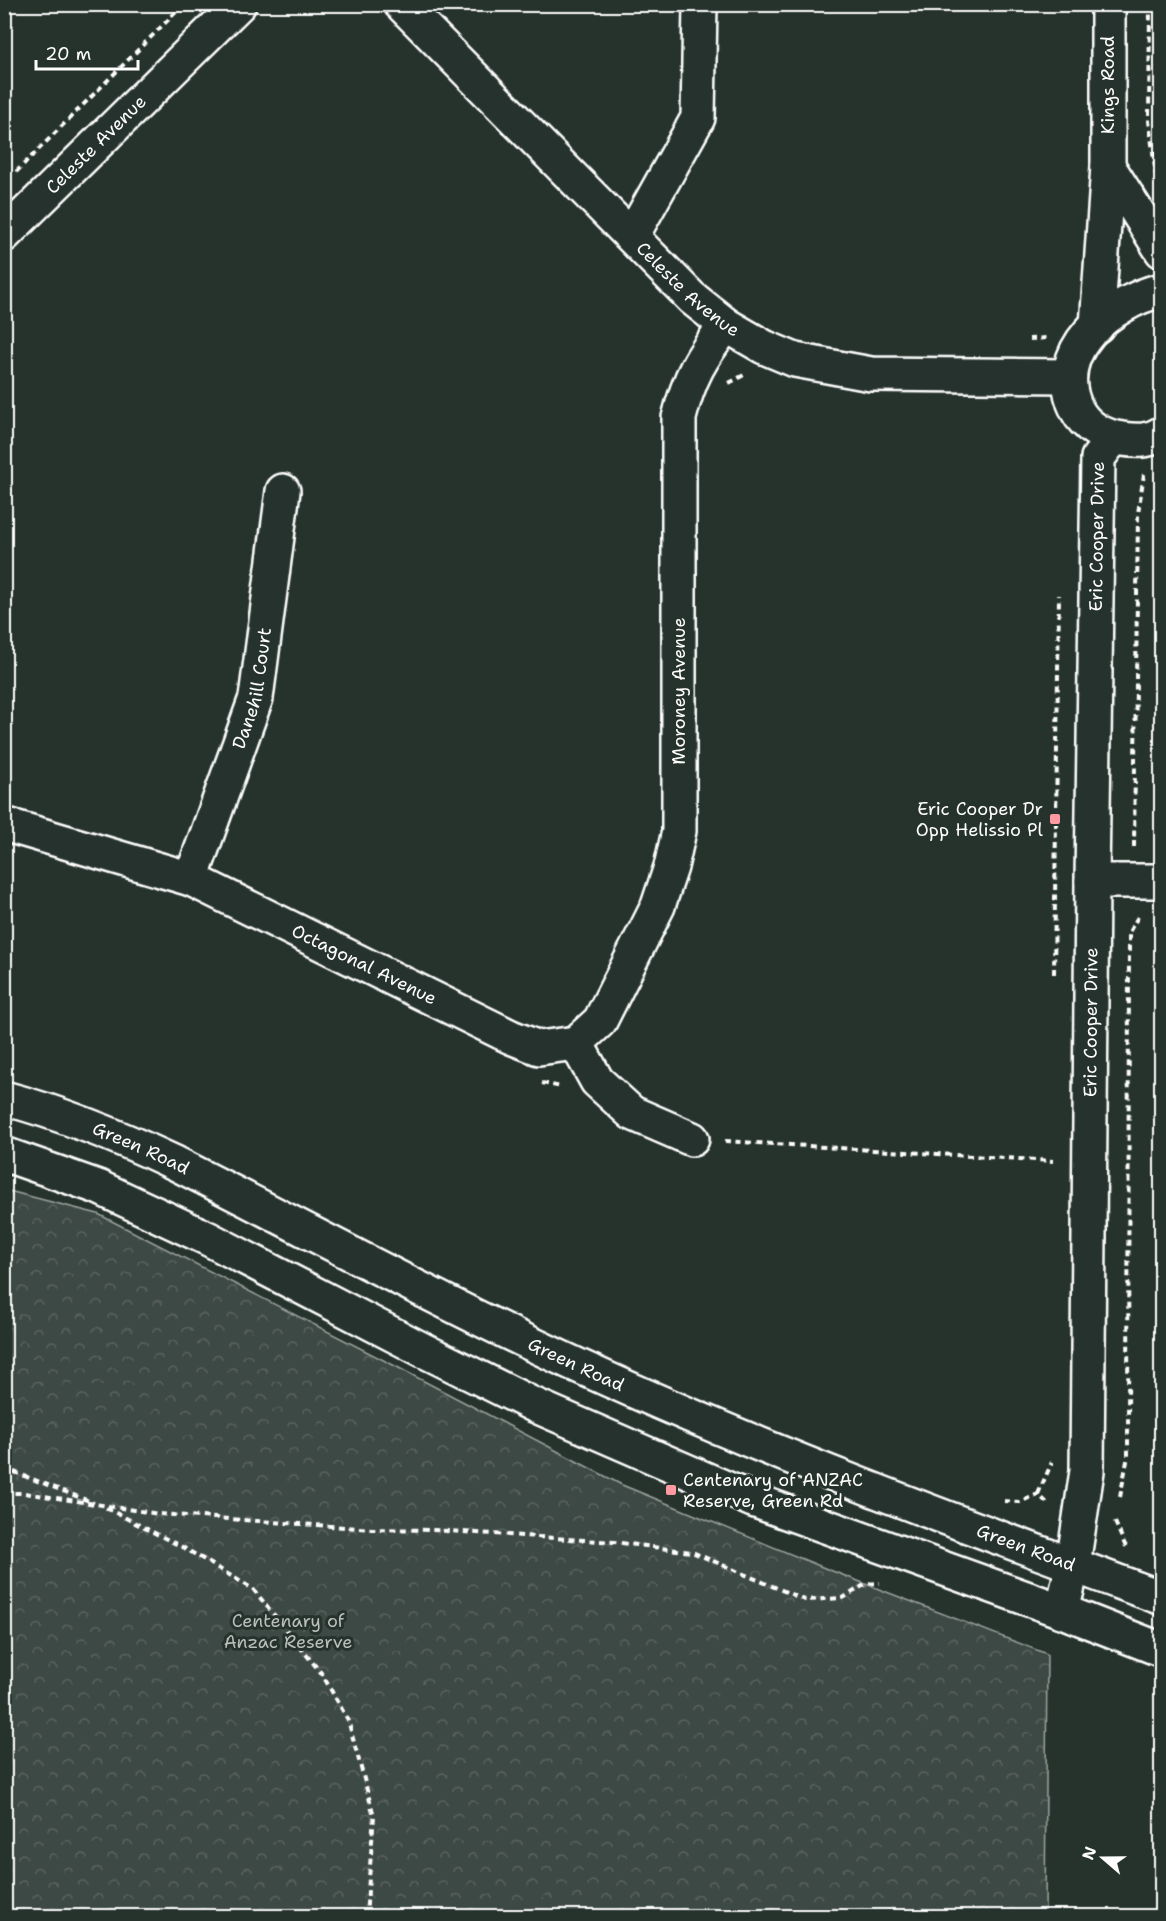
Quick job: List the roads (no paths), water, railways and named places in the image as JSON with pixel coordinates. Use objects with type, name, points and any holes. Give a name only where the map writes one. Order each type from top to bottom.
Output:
[{"type":"street","name":"Celeste Avenue","points":[[4,235],[239,4]]},
{"type":"street","name":"Celeste Avenue","points":[[400,4],[692,298],[726,325],[764,347],[795,360],[871,374],[1069,376]]},
{"type":"street","points":[[632,236],[698,118],[700,4]]},
{"type":"street","name":"Kings Road","points":[[1097,326],[1108,166],[1108,4]]},
{"type":"street","points":[[1108,166],[1161,251]]},
{"type":"street","points":[[1159,437],[1134,441],[1113,438],[1095,430],[1080,415],[1070,396],[1069,376],[1074,354],[1080,343],[1113,310],[1142,294],[1161,290]]},
{"type":"street","name":"Moroney Avenue","points":[[576,1043],[600,1021],[658,906],[677,840],[679,819],[679,418],[685,393],[694,371],[726,325]]},
{"type":"street","name":"Eric Cooper Drive","points":[[1062,1611],[1087,1471],[1098,458],[1113,438]]},
{"type":"street","name":"Danehill Court","points":[[191,879],[256,698],[283,491]]},
{"type":"street","name":"Octagonal Avenue","points":[[4,824],[191,879],[511,1037],[539,1048],[576,1043]]},
{"type":"street","points":[[1092,881],[1147,881]]},
{"type":"street","points":[[576,1043],[597,1081],[632,1113],[692,1139]]},
{"type":"street","name":"Green Road","points":[[4,1098],[69,1118],[134,1143],[547,1351],[717,1427],[894,1498],[1161,1598]]},
{"type":"street","points":[[4,1154],[118,1196],[207,1238],[532,1404],[742,1495],[1062,1611],[1161,1650]]},
{"type":"place","name":"Eric Cooper Dr Opp Helissio Pl","points":[[1055,819]]},
{"type":"place","name":"Centenary of ANZAC Reserve, Green Rd","points":[[671,1490]]},
{"type":"park label","name":"Centenary of Anzac Reserve","points":[[288,1631]]}]
